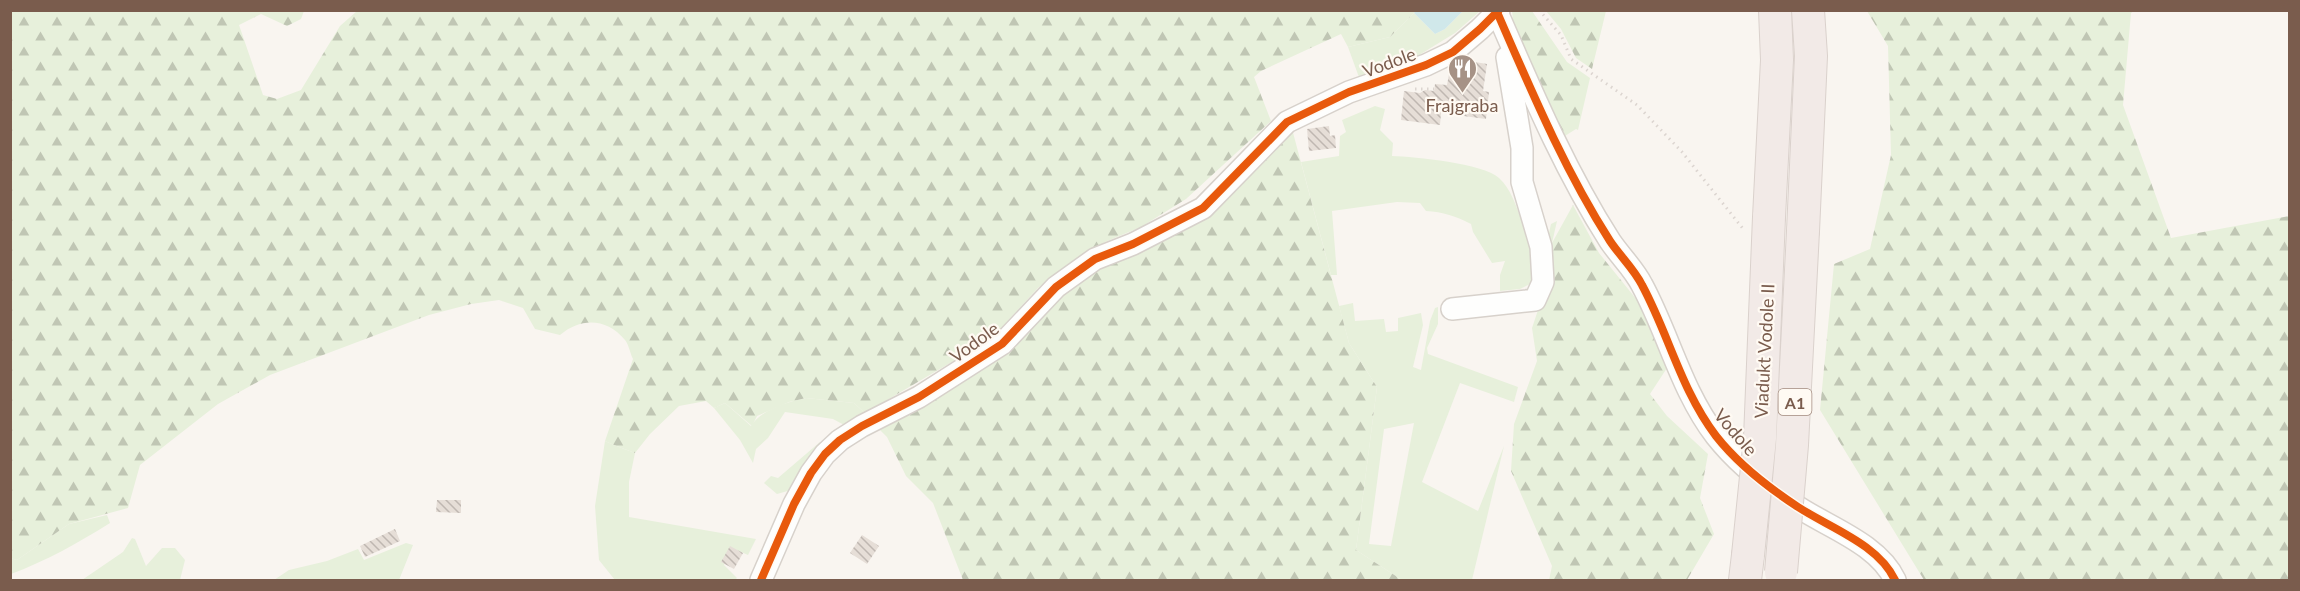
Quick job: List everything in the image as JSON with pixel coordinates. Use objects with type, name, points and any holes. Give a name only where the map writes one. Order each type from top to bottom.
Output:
[{"type":"highway","name":"A1","points":[[1759,226],[1777,60],[1775,10]]},
{"type":"highway","name":"Viadukt Vodole II","points":[[1780,576],[1792,445],[1803,231],[1811,56],[1808,10]]},
{"type":"highway","name":"Viadukt Vodole II","points":[[1747,568],[1760,438],[1759,226]]},
{"type":"street","points":[[1452,309],[1535,300],[1543,282],[1541,247],[1522,182],[1522,148],[1516,103],[1498,11]]},
{"type":"street","name":"Vodole","points":[[761,580],[794,504],[825,454],[840,440],[862,426],[919,398],[1002,344],[1056,287],[1095,259],[1133,244],[1203,208],[1287,122],[1349,92],[1426,65],[1453,52],[1498,11],[1555,142],[1610,241],[1641,282],[1662,324],[1678,370],[1704,418],[1718,437],[1772,489],[1864,547],[1880,560],[1895,580]]},
{"type":"path","points":[[1539,10],[1561,35],[1571,59],[1637,105],[1682,152],[1728,212],[1759,226]]},
{"type":"path","points":[[1418,89],[1434,89]]},
{"type":"green space","points":[[10,11],[304,11],[301,19],[287,26],[261,14],[239,25],[263,95],[277,99],[301,90],[340,26],[357,11],[1416,11],[1390,37],[1348,47],[1341,34],[1261,71],[1254,77],[1271,121],[1186,199],[1141,227],[1105,242],[1067,265],[1038,288],[991,339],[865,413],[854,403],[806,398],[789,402],[757,416],[752,426],[725,403],[714,408],[706,401],[679,406],[650,434],[635,453],[605,441],[633,359],[626,342],[618,333],[610,327],[594,322],[576,325],[560,335],[535,329],[523,308],[499,300],[471,304],[429,315],[270,375],[218,404],[140,465],[128,508],[69,524],[17,560],[10,558]]},
{"type":"green space","points":[[1463,11],[1480,11],[1455,33],[1398,68],[1360,80],[1348,47],[1390,37],[1414,13],[1435,34],[1445,29]]},
{"type":"green space","points":[[1512,11],[1532,11],[1567,62],[1590,78],[1578,130],[1560,139],[1515,40]]},
{"type":"green space","points":[[1546,11],[1606,11],[1592,69],[1576,58],[1561,29]]},
{"type":"green space","points":[[1867,11],[2134,11],[2131,13],[2123,105],[2171,238],[2289,216],[2289,580],[1924,580],[1820,410],[1834,264],[1870,249],[1891,155],[1888,46]]},
{"type":"green space","points":[[1375,106],[1385,109],[1380,130],[1393,143],[1392,156],[1432,159],[1479,168],[1503,182],[1515,202],[1532,248],[1535,268],[1530,284],[1520,289],[1500,291],[1500,275],[1505,261],[1492,263],[1473,232],[1471,224],[1449,215],[1426,211],[1420,203],[1397,202],[1332,211],[1337,275],[1331,275],[1301,162],[1339,156],[1340,136],[1346,132],[1342,120]]},
{"type":"green space","points":[[1291,125],[1349,343],[1377,387],[1356,550],[1402,580],[963,580],[933,503],[906,476],[887,437],[876,426],[1068,285],[1186,216]]},
{"type":"green space","points":[[1573,205],[1599,253],[1637,300],[1667,368],[1650,394],[1667,416],[1708,454],[1700,498],[1714,534],[1687,580],[1549,580],[1552,566],[1511,471],[1514,424],[1537,361],[1532,328],[1545,289],[1545,251],[1551,224],[1557,221],[1552,243]]},
{"type":"green space","points":[[1353,303],[1355,321],[1384,319],[1386,332],[1398,331],[1398,318],[1421,313],[1423,325],[1413,367],[1421,370],[1430,321],[1435,308],[1438,307],[1438,324],[1427,348],[1428,354],[1518,387],[1514,402],[1460,383],[1422,482],[1478,511],[1504,446],[1472,580],[1402,580],[1356,550],[1377,387],[1349,343],[1339,306]],"holes":[[[1414,423],[1391,546],[1369,544],[1384,429]]]},
{"type":"green space","points":[[806,398],[854,403],[865,413],[846,426],[833,419],[785,412],[768,438],[756,449],[753,463],[740,440],[714,408],[725,403],[751,426],[768,411]]},
{"type":"green space","points":[[605,441],[635,453],[629,482],[629,517],[756,539],[748,555],[732,548],[724,565],[737,578],[735,580],[615,580],[599,560],[595,506]]},
{"type":"green space","points":[[820,442],[828,442],[791,490],[777,494],[764,483],[771,476],[778,478]]},
{"type":"green space","points":[[107,515],[110,523],[49,557],[11,574],[10,558],[17,560],[69,524]]},
{"type":"green space","points":[[132,538],[135,539],[146,566],[162,548],[175,548],[185,560],[180,580],[82,580],[123,552]]},
{"type":"green space","points":[[406,543],[413,545],[399,580],[274,580],[289,570],[327,561],[358,549],[364,560]]},
{"type":"water","points":[[1416,10],[1463,11],[1445,29],[1435,34],[1414,13]]},
{"type":"building","name":"Frajgraba","points":[[1463,60],[1487,64],[1483,91],[1489,92],[1486,119],[1441,113],[1440,125],[1401,120],[1404,91],[1420,93],[1425,90],[1434,91],[1435,84],[1447,85],[1449,74],[1461,76]]},
{"type":"building","points":[[1329,126],[1330,136],[1335,135],[1336,148],[1309,151],[1307,129]]},
{"type":"building","points":[[437,500],[461,500],[461,513],[436,512]]},
{"type":"building","points":[[395,529],[400,541],[365,557],[360,546]]},
{"type":"building","points":[[862,535],[879,546],[867,564],[850,553]]},
{"type":"building","points":[[730,546],[743,553],[734,569],[721,562]]},
{"type":"cycle path","points":[[761,580],[794,504],[811,473],[825,454],[840,440],[919,397],[1002,344],[1056,287],[1095,259],[1133,244],[1203,208],[1287,122],[1349,92],[1426,65],[1453,52],[1499,10]]},
{"type":"cycle path","points":[[1497,12],[1563,157],[1593,214],[1642,285],[1693,400],[1716,436],[1744,466],[1776,492],[1852,538],[1877,556],[1895,580]]},
{"type":"place","name":"Frajgraba","points":[[1462,94]]}]
